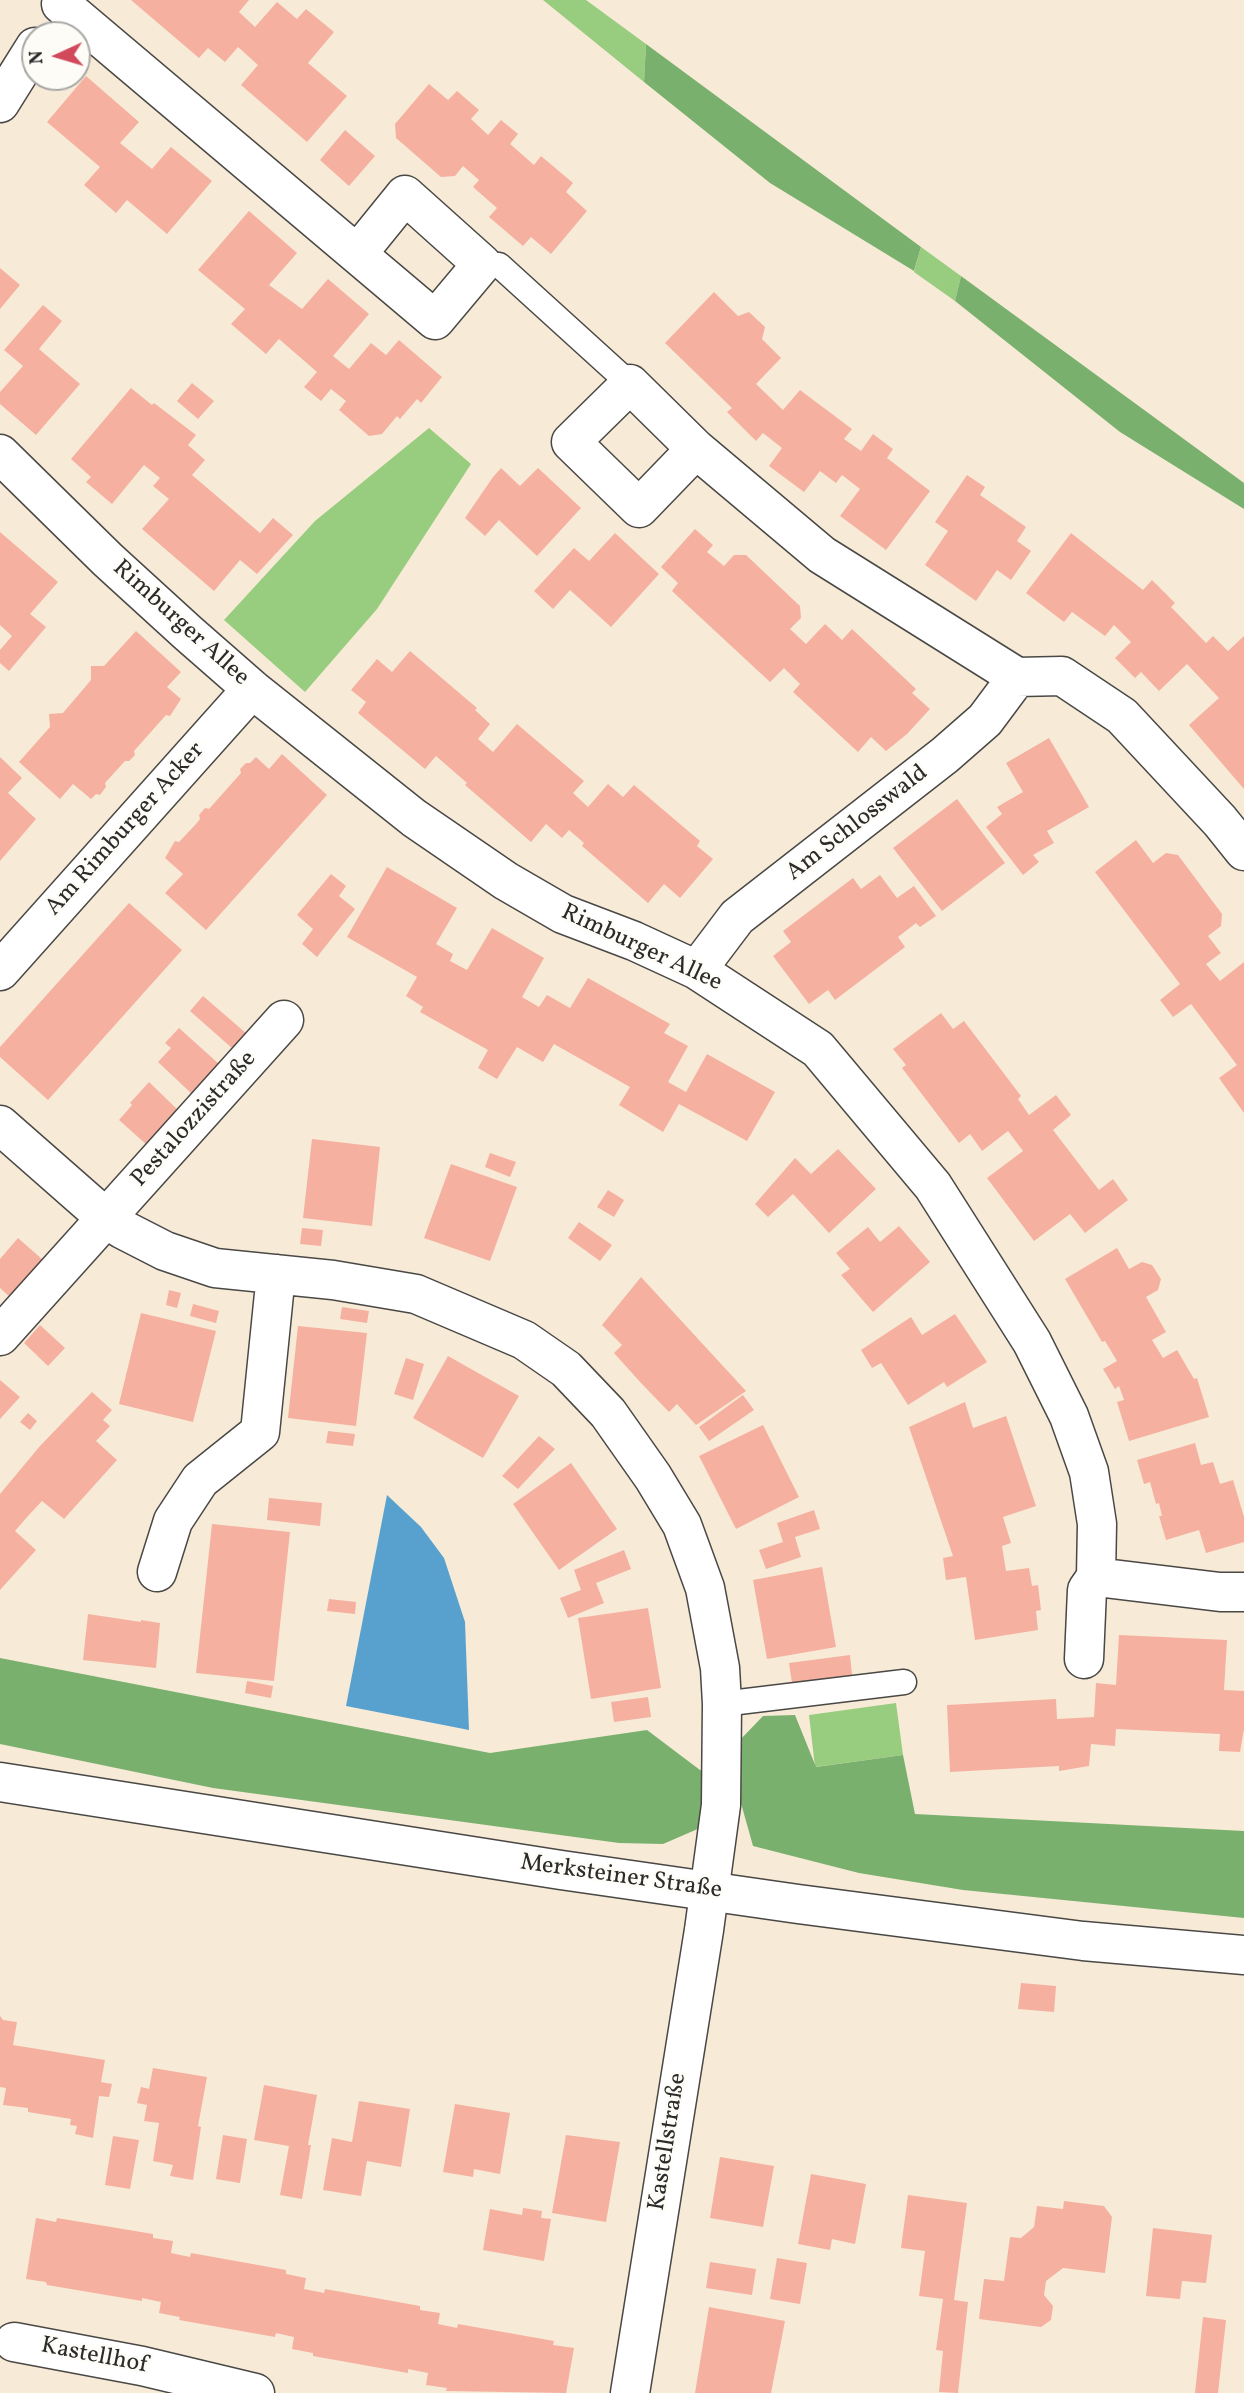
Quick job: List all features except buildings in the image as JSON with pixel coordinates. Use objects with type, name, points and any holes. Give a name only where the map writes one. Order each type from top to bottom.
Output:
[{"type":"street","points":[[56,13],[358,253],[435,320],[482,264],[405,195],[358,253]]},
{"type":"street","points":[[0,103],[21,69]]},
{"type":"street","points":[[696,449],[639,508],[571,442],[630,384],[696,449],[822,555],[1017,677],[1062,676],[1122,716],[1220,821],[1244,852]]},
{"type":"street","name":"Rimburger Allee","points":[[0,454],[108,560],[252,689],[414,818],[487,870],[563,914],[634,941],[697,970],[818,1049],[933,1186],[1032,1342],[1069,1416],[1091,1483],[1097,1524],[1096,1577],[1087,1590],[1084,1660]]},
{"type":"street","name":"Am Schlosswald","points":[[697,970],[737,917],[945,755],[985,720],[1017,677]]},
{"type":"street","name":"Am Rimburger Acker","points":[[0,971],[252,689]]},
{"type":"street","name":"Pestalozzistraße","points":[[0,1336],[284,1020]]},
{"type":"street","points":[[0,1125],[107,1219],[165,1251],[215,1268],[333,1280],[416,1294],[524,1340],[566,1369],[608,1413],[646,1465],[682,1525],[705,1588],[720,1668],[722,1704],[720,1805],[709,1891]]},
{"type":"street","points":[[157,1572],[173,1521],[200,1480],[260,1432],[276,1274]]},
{"type":"street","points":[[1096,1577],[1220,1592],[1244,1592]]},
{"type":"street","name":"Merksteiner Straße","points":[[0,1782],[709,1891],[1083,1941],[1244,1955]]},
{"type":"street","name":"Kastellstraße","points":[[630,2393],[709,1891]]},
{"type":"street","name":"Kastellhof","points":[[14,2342],[142,2366],[255,2393]]},
{"type":"lane","points":[[482,264],[499,265],[630,384]]},
{"type":"lane","points":[[722,1704],[904,1682]]},
{"type":"green space","points":[[543,0],[586,0],[646,44],[644,82]]},
{"type":"green space","points":[[646,44],[921,247],[914,271],[770,183],[644,82]]},
{"type":"green space","points":[[921,247],[961,276],[955,301],[914,272]]},
{"type":"green space","points":[[961,276],[1244,483],[1244,509],[1120,432],[955,301]]},
{"type":"green space","points":[[429,428],[471,464],[377,609],[305,692],[224,620],[315,521]]},
{"type":"green space","points":[[0,1658],[490,1753],[647,1730],[700,1770],[710,1770],[700,1828],[663,1844],[619,1843],[213,1788],[0,1744]]},
{"type":"green space","points":[[896,1703],[903,1755],[815,1767],[809,1715]]},
{"type":"green space","points":[[795,1715],[816,1767],[903,1755],[915,1814],[1244,1831],[1244,1918],[963,1890],[859,1873],[753,1846],[737,1789],[738,1742],[763,1716]]},
{"type":"water","points":[[387,1495],[421,1527],[444,1558],[465,1622],[469,1730],[346,1706]]}]
